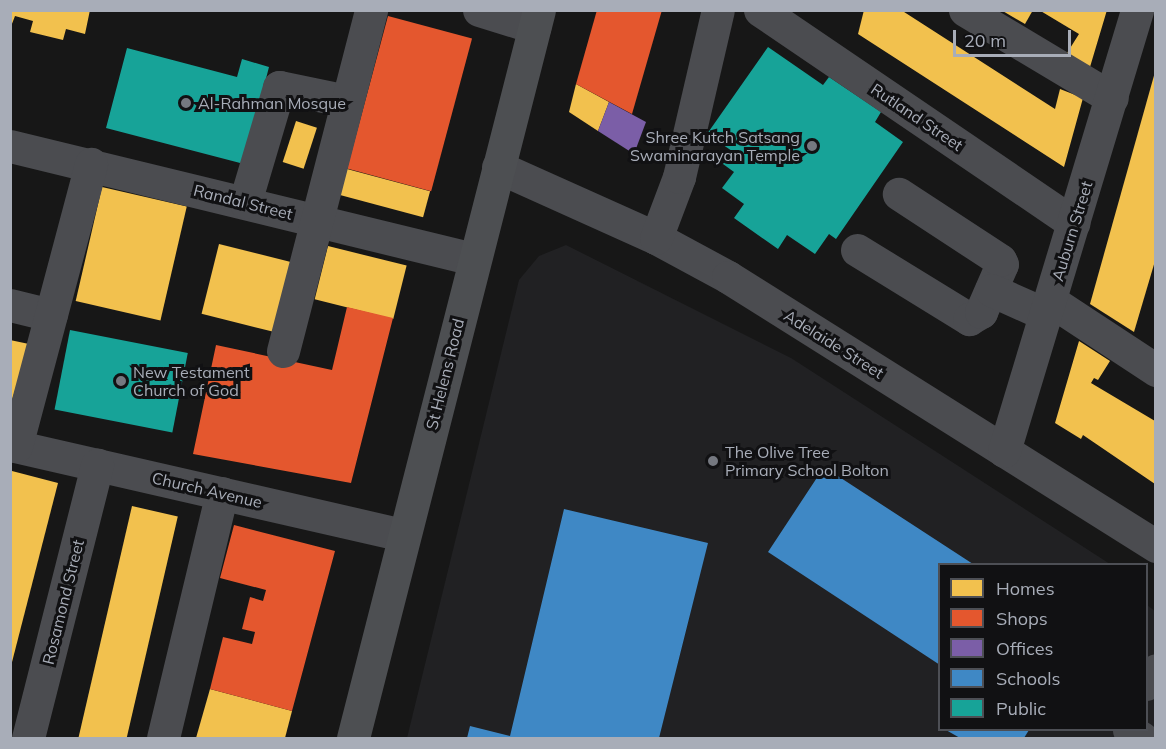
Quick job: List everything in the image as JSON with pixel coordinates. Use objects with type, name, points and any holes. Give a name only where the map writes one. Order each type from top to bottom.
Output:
[{"type":"main road","name":"St Helens Road","points":[[353,738],[403,535],[537,19]]},
{"type":"street","points":[[283,351],[314,220],[371,10]]},
{"type":"street","points":[[479,10],[537,19]]},
{"type":"street","points":[[656,238],[679,177],[718,10]]},
{"type":"street","name":"Rutland Street","points":[[760,10],[1074,223]]},
{"type":"street","points":[[965,10],[1112,98]]},
{"type":"street","name":"Auburn Street","points":[[1004,451],[1137,10]]},
{"type":"street","points":[[245,202],[279,87],[347,100]]},
{"type":"street","name":"Randal Street","points":[[10,146],[474,259]]},
{"type":"street","points":[[13,446],[91,164]]},
{"type":"street","name":"Adelaide Street","points":[[498,167],[656,238],[728,277],[1155,546]]},
{"type":"street","points":[[857,250],[969,319],[981,312],[1002,264],[997,255],[899,194]]},
{"type":"street","points":[[991,290],[1049,308],[1155,370]]},
{"type":"street","points":[[10,305],[51,315]]},
{"type":"street","name":"Church Avenue","points":[[13,446],[403,535]]},
{"type":"street","name":"Rosamond Street","points":[[28,738],[97,465]]},
{"type":"street","points":[[163,738],[222,493]]},
{"type":"shaded area","name":"The Olive Tree Primary School Bolton","points":[[566,245],[791,358],[1108,563],[938,563],[938,731],[1148,731],[1148,606],[1155,611],[1155,738],[407,738],[519,280],[539,256]]},
{"type":"building: Homes","points":[[10,10],[90,10],[85,34],[66,29],[63,40],[30,32],[33,21],[15,16],[10,29]]},
{"type":"building: Homes","points":[[864,10],[901,10],[1055,109],[1060,89],[1083,98],[1064,167],[858,34]]},
{"type":"building: Homes","points":[[1001,10],[1033,10],[1025,24]]},
{"type":"building: Homes","points":[[1039,10],[1107,10],[1090,67],[1067,53],[1079,34]]},
{"type":"building: Homes","points":[[1155,72],[1155,261],[1134,332],[1090,304]]},
{"type":"building: Homes","points":[[576,84],[609,102],[598,131],[569,112]]},
{"type":"building: Homes","points":[[296,121],[317,128],[304,169],[283,162]]},
{"type":"building: Homes","points":[[347,169],[430,191],[423,217],[340,195]]},
{"type":"building: Homes","points":[[102,187],[187,207],[160,321],[76,301]]},
{"type":"building: Homes","points":[[219,244],[291,262],[273,332],[202,314]]},
{"type":"building: Homes","points":[[328,246],[407,266],[393,319],[315,299]]},
{"type":"building: Homes","points":[[10,340],[29,344],[10,407]]},
{"type":"building: Homes","points":[[1079,341],[1110,361],[1098,380],[1094,378],[1091,383],[1155,421],[1155,484],[1083,435],[1081,439],[1055,423]]},
{"type":"building: Homes","points":[[12,471],[58,483],[11,666],[10,476]]},
{"type":"building: Homes","points":[[132,506],[178,517],[127,738],[78,738]]},
{"type":"building: Homes","points":[[210,689],[292,711],[285,738],[196,738]]},
{"type":"building: Shops","points":[[597,10],[662,10],[632,114],[576,84]]},
{"type":"building: Shops","points":[[388,16],[472,39],[431,191],[347,169]]},
{"type":"building: Shops","points":[[347,307],[393,318],[351,483],[193,454],[216,345],[332,370]]},
{"type":"building: Shops","points":[[234,525],[335,551],[292,711],[210,689],[223,637],[252,644],[255,632],[242,629],[250,597],[263,601],[266,590],[220,578]]},
{"type":"building: Offices","points":[[609,102],[646,122],[634,154],[598,131]]},
{"type":"building: Schools","points":[[824,467],[971,563],[938,563],[938,664],[768,552]]},
{"type":"building: Schools","points":[[564,509],[708,543],[659,738],[467,738],[470,726],[510,736]]},
{"type":"building: Schools","points":[[948,731],[1028,731],[1024,738],[960,738]]},
{"type":"building: Public","name":"Shree Kutch Satsang Swaminarayan Temple","points":[[768,47],[823,85],[829,77],[881,112],[875,122],[903,142],[836,239],[829,234],[815,254],[787,235],[778,249],[734,218],[744,204],[722,188],[734,172],[723,164],[732,151],[707,134]]},
{"type":"building: Public","name":"Al-Rahman Mosque","points":[[127,48],[237,77],[242,59],[269,67],[244,164],[106,128]]},
{"type":"building: Public","name":"New Testament Church of God","points":[[70,330],[188,353],[172,432],[55,410]]},
{"type":"place","name":"Al-Rahman Mosque","points":[[186,103]]},
{"type":"place","name":"Shree Kutch Satsang Swaminarayan Temple","points":[[812,146]]},
{"type":"place","name":"New Testament Church of God","points":[[121,381]]},
{"type":"place","name":"The Olive Tree Primary School Bolton","points":[[713,461]]}]
